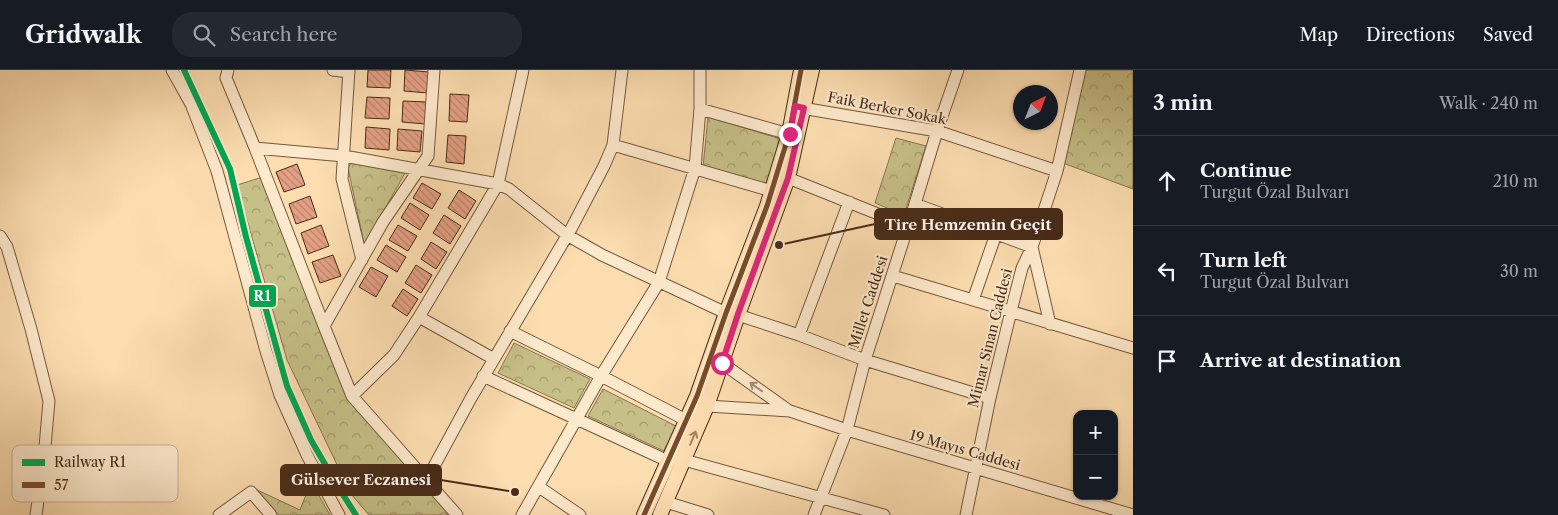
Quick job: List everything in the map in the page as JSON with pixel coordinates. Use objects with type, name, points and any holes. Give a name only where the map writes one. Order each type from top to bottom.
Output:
[{"type":"main road","points":[[644,515],[697,396],[788,178],[799,107],[801,70]]},
{"type":"main road","points":[[660,515],[707,406],[722,363],[732,314],[812,70]]},
{"type":"street","points":[[172,70],[191,104],[217,170],[280,395],[307,455],[340,515]]},
{"type":"street","points":[[228,70],[226,78],[352,396],[457,515]]},
{"type":"street","points":[[333,70],[349,71],[342,179],[362,260]]},
{"type":"street","points":[[324,326],[383,222],[428,156],[434,70]]},
{"type":"street","points":[[352,396],[394,355],[420,317],[498,184],[524,70]]},
{"type":"street","points":[[426,481],[483,376],[567,235],[604,166],[613,145],[622,70]]},
{"type":"street","points":[[522,515],[576,420],[659,282],[695,168],[700,109],[700,70]]},
{"type":"street","name":"Millet Caddesi","points":[[814,515],[847,430],[865,360],[958,70]]},
{"type":"street","name":"Mimar Sinan Caddesi","points":[[966,515],[990,398],[1022,268],[1032,247],[1057,171],[1080,70]]},
{"type":"street","name":"Faik Berker Sokak","points":[[799,107],[937,131],[1057,171]]},
{"type":"street","points":[[700,109],[790,134]]},
{"type":"street","points":[[613,145],[772,190]]},
{"type":"street","points":[[255,148],[344,156],[498,184],[509,189],[567,235],[602,255],[732,314],[799,335],[865,360],[990,398]]},
{"type":"street","points":[[788,178],[908,226]]},
{"type":"street","points":[[799,335],[849,202]]},
{"type":"street","points":[[915,204],[1032,247],[1050,324]]},
{"type":"street","points":[[973,300],[996,234]]},
{"type":"street","points":[[0,236],[7,247],[31,329],[49,401],[45,445]]},
{"type":"street","points":[[893,276],[1133,348]]},
{"type":"street","points":[[420,317],[494,359]]},
{"type":"street","points":[[510,332],[602,376],[686,420]]},
{"type":"street","points":[[722,363],[790,411]]},
{"type":"street","points":[[483,376],[668,461]]},
{"type":"street","points":[[707,406],[790,411]]},
{"type":"street","name":"19 Mayıs Caddesi","points":[[790,411],[847,430],[1133,515]]},
{"type":"street","points":[[684,460],[884,515]]},
{"type":"street","points":[[539,487],[580,515]]},
{"type":"street","points":[[218,515],[251,492],[271,515]]},
{"type":"street","points":[[36,515],[38,502]]},
{"type":"street","points":[[666,502],[708,515]]},
{"type":"green space","points":[[1085,70],[1133,70],[1133,189],[1063,163]]},
{"type":"green space","points":[[708,117],[781,139],[766,184],[703,167]]},
{"type":"green space","points":[[896,138],[926,146],[904,215],[875,203]]},
{"type":"green space","points":[[351,163],[405,173],[367,241],[364,243],[348,168]]},
{"type":"green space","points":[[266,176],[352,396],[458,515],[369,515],[351,494],[287,360],[237,185]]},
{"type":"green space","points":[[514,343],[590,379],[574,408],[498,373]]},
{"type":"green space","points":[[603,389],[676,426],[664,451],[588,416]]},
{"type":"green space","points":[[311,482],[330,515],[279,515],[253,488],[300,510]]},
{"type":"building","points":[[368,70],[391,70],[390,88],[367,87]]},
{"type":"building","points":[[405,70],[429,72],[428,93],[404,91]]},
{"type":"building","points":[[450,94],[469,95],[467,122],[449,121]]},
{"type":"building","points":[[367,97],[390,98],[389,119],[365,118]]},
{"type":"building","points":[[403,101],[427,102],[425,124],[402,122]]},
{"type":"building","points":[[366,127],[390,129],[389,150],[365,148]]},
{"type":"building","points":[[398,129],[422,131],[420,152],[397,150]]},
{"type":"building","points":[[448,135],[466,136],[464,164],[446,162]]},
{"type":"building","points":[[297,164],[305,185],[284,192],[276,172]]},
{"type":"building","points":[[422,183],[441,194],[432,209],[413,198]]},
{"type":"building","points":[[459,190],[476,201],[465,219],[448,208]]},
{"type":"building","points":[[310,196],[317,217],[296,224],[289,204]]},
{"type":"building","points":[[410,203],[429,215],[420,230],[401,218]]},
{"type":"building","points":[[444,215],[461,226],[450,244],[433,233]]},
{"type":"building","points":[[321,225],[329,246],[308,254],[301,233]]},
{"type":"building","points":[[398,225],[417,236],[408,251],[389,240]]},
{"type":"building","points":[[431,242],[447,252],[436,269],[421,259]]},
{"type":"building","points":[[386,245],[406,257],[397,272],[377,260]]},
{"type":"building","points":[[333,255],[341,276],[320,283],[312,262]]},
{"type":"building","points":[[416,265],[432,275],[421,293],[405,283]]},
{"type":"building","points":[[371,267],[388,276],[376,297],[359,287]]},
{"type":"building","points":[[403,289],[418,299],[407,316],[392,306]]},
{"type":"rail line","name":"R1","points":[[184,70],[230,169],[246,237],[287,386],[311,440],[356,515]]},
{"type":"transit line","name":"57","points":[[644,515],[697,396],[767,206],[789,134],[801,70]]},
{"type":"place","name":"Tire Hemzemin Geçit","points":[[779,245]]},
{"type":"place","name":"Gülsever Eczanesi","points":[[515,492]]},
{"type":"route","points":[[722,363],[788,178],[804,108],[795,106],[790,134]]}]
